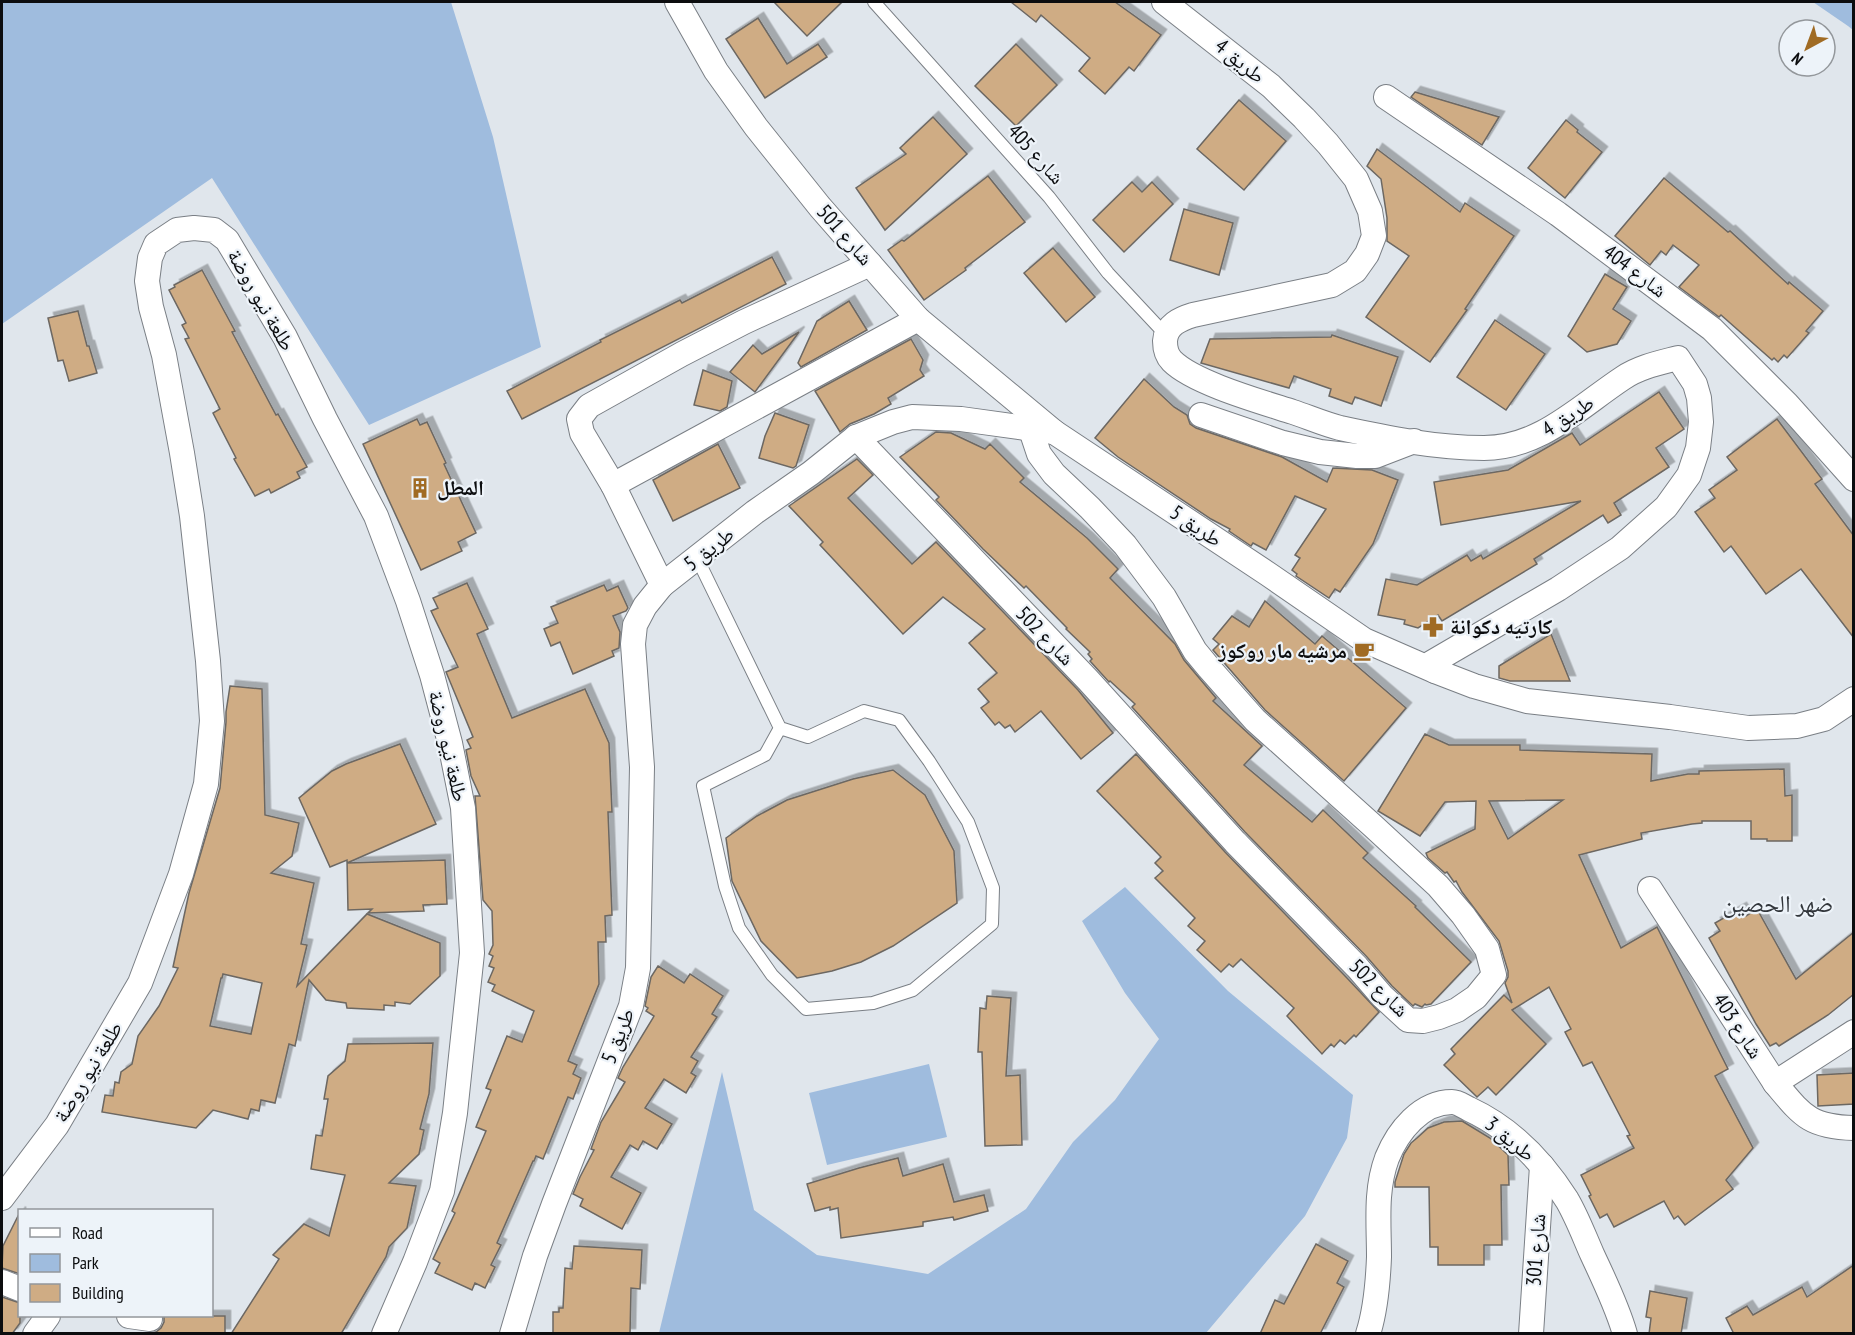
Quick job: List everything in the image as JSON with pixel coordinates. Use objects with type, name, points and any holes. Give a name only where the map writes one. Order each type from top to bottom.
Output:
[{"type":"street","name":"شارع 501","points":[[677,2],[716,71],[756,127],[820,207],[918,319],[1042,431]]},
{"type":"street","name":"طريق 4","points":[[1164,2],[1271,86],[1328,144],[1356,179],[1370,211],[1374,236],[1367,254],[1355,271],[1332,285],[1179,320],[1166,335],[1165,348],[1171,360],[1188,373],[1243,396],[1338,427],[1414,441],[1485,448],[1513,445],[1537,436],[1568,419],[1638,370],[1678,358],[1695,384],[1701,422],[1698,448],[1689,475],[1666,507],[1620,548],[1567,583],[1431,663],[1435,671]]},
{"type":"street","name":"شارع 404","points":[[1386,97],[1558,214],[1712,329],[1787,404],[1854,478]]},
{"type":"street","name":"طلعة نيو روضة","points":[[2,1198],[57,1125],[140,983],[181,874],[206,784],[212,721],[208,661],[192,516],[164,355],[151,307],[147,281],[150,258],[156,244],[167,235],[177,230],[195,228],[214,230],[227,240],[285,338],[376,516],[408,601],[432,675],[450,743],[463,808],[471,952],[455,1113],[442,1191],[384,1334]]},
{"type":"street","points":[[662,585],[613,485],[582,433],[579,419],[589,406],[681,354],[744,322],[870,264]]},
{"type":"street","points":[[613,485],[918,319]]},
{"type":"street","points":[[1202,415],[1284,443],[1320,452],[1375,456],[1414,441]]},
{"type":"street","name":"طريق 5","points":[[512,1334],[535,1256],[631,1006],[638,968],[642,767],[633,644],[635,625],[645,606],[662,585],[856,437],[912,417],[961,419],[1042,431],[1364,640],[1435,671]]},
{"type":"street","name":"شارع 502","points":[[856,437],[1088,680],[1235,842],[1357,967],[1382,996],[1408,1020],[1423,1021],[1439,1017],[1458,1010],[1476,997],[1494,975],[1487,949],[1463,915],[1438,886],[1256,720],[1209,668],[1195,651],[1164,597],[1125,545],[1054,474],[1039,454],[1042,431]]},
{"type":"street","points":[[1435,671],[1474,686],[1527,701],[1748,728],[1797,726],[1824,720],[1854,699]]},
{"type":"street","name":"شارع 403","points":[[1650,888],[1775,1083],[1804,1117],[1818,1124],[1836,1128],[1854,1128]]},
{"type":"street","points":[[1775,1083],[1854,1032]]},
{"type":"street","name":"طريق 3","points":[[1368,1334],[1376,1299],[1379,1256],[1377,1218],[1387,1158],[1417,1114],[1435,1104],[1454,1102],[1494,1121],[1518,1141],[1542,1166],[1567,1201],[1618,1311],[1625,1334]]},
{"type":"street","name":"شارع 301","points":[[1531,1334],[1542,1166]]},
{"type":"street","points":[[2,1282],[18,1287]]},
{"type":"street","points":[[35,1334],[47,1317]]},
{"type":"lane","name":"شارع 405","points":[[874,2],[1049,197],[1108,273],[1166,335]]},
{"type":"lane","points":[[697,558],[780,728],[808,737],[864,711],[899,720],[929,761],[968,822],[993,888],[992,924],[914,990],[873,1003],[806,1009],[772,975],[740,928],[725,886],[703,786],[765,755],[780,728]]},
{"type":"green space","points":[[2,2],[451,2],[493,137],[541,347],[369,425],[212,178],[2,324]]},
{"type":"green space","points":[[1813,2],[1853,2],[1853,30]]},
{"type":"green space","points":[[1125,887],[1228,991],[1353,1095],[1347,1138],[1305,1216],[1206,1333],[659,1333],[722,1072],[754,1210],[817,1255],[928,1274],[1026,1209],[1073,1142],[1115,1100],[1159,1039],[1125,993],[1082,921]]},
{"type":"green space","points":[[929,1064],[947,1137],[827,1165],[809,1093]]},
{"type":"building","points":[[774,2],[842,2],[807,36]]},
{"type":"building","points":[[1011,2],[1115,2],[1161,35],[1134,71],[1129,67],[1105,94],[1079,71],[1090,58],[1041,15],[1036,22]]},
{"type":"building","points":[[758,18],[787,64],[818,44],[827,57],[765,98],[726,39]]},
{"type":"building","points":[[1016,44],[1057,85],[1016,126],[975,86]]},
{"type":"building","points":[[1415,92],[1499,117],[1482,145],[1411,97]]},
{"type":"building","points":[[1239,100],[1286,141],[1244,190],[1197,149]]},
{"type":"building","points":[[933,117],[967,154],[885,230],[856,188],[906,154],[900,148]]},
{"type":"building","points":[[1566,120],[1602,152],[1565,198],[1528,168]]},
{"type":"building","points":[[1377,149],[1460,212],[1465,203],[1514,236],[1465,309],[1467,310],[1430,362],[1366,317],[1409,256],[1387,241],[1387,218],[1381,179],[1367,166]]},
{"type":"building","points":[[988,176],[1025,222],[965,268],[966,270],[924,300],[888,250],[902,240],[904,241]]},
{"type":"building","points":[[1664,178],[1823,311],[1806,331],[1809,333],[1787,358],[1784,355],[1778,362],[1774,358],[1772,360],[1721,315],[1719,317],[1679,287],[1699,265],[1673,245],[1666,255],[1661,251],[1650,265],[1615,236]]},
{"type":"building","points":[[1132,182],[1142,192],[1152,182],[1173,204],[1124,252],[1093,220]]},
{"type":"building","points":[[1184,209],[1233,223],[1219,275],[1170,260]]},
{"type":"building","points":[[1053,248],[1095,297],[1066,322],[1024,273]]},
{"type":"building","points":[[772,257],[786,284],[522,419],[507,391],[601,342],[600,340],[680,300],[682,303]]},
{"type":"building","points":[[202,270],[276,415],[278,414],[307,467],[297,472],[300,478],[271,493],[269,489],[255,496],[234,459],[236,458],[213,413],[220,409],[185,339],[189,338],[182,325],[186,323],[169,290]]},
{"type":"building","points":[[1605,274],[1627,287],[1613,309],[1631,321],[1617,344],[1587,352],[1568,336]]},
{"type":"building","points":[[849,301],[867,330],[801,367],[798,363],[817,321]]},
{"type":"building","points":[[78,311],[97,373],[69,381],[63,360],[58,361],[48,318]]},
{"type":"building","points":[[1495,320],[1545,354],[1506,410],[1457,377]]},
{"type":"building","points":[[799,332],[755,392],[730,372],[753,345],[762,354]]},
{"type":"building","points":[[1332,335],[1398,357],[1381,406],[1355,397],[1352,404],[1329,396],[1331,389],[1294,376],[1289,388],[1201,363],[1210,339],[1331,337]]},
{"type":"building","points":[[911,339],[923,360],[920,370],[924,376],[888,398],[891,404],[850,424],[840,432],[815,391]]},
{"type":"building","points":[[703,370],[732,381],[727,407],[720,411],[694,405]]},
{"type":"building","points":[[1144,379],[1174,407],[1187,415],[1190,424],[1196,428],[1282,457],[1327,482],[1333,468],[1372,470],[1398,480],[1373,544],[1340,592],[1335,589],[1329,598],[1296,576],[1297,574],[1292,570],[1300,558],[1295,555],[1326,509],[1295,496],[1266,550],[1253,543],[1251,546],[1229,531],[1230,529],[1211,519],[1118,457],[1095,438]]},
{"type":"building","points":[[1659,392],[1684,429],[1656,448],[1669,467],[1614,503],[1621,515],[1608,523],[1603,515],[1534,559],[1537,564],[1442,621],[1438,615],[1418,628],[1404,624],[1405,620],[1378,615],[1386,579],[1417,585],[1467,555],[1471,561],[1481,555],[1483,559],[1581,501],[1441,525],[1434,482],[1508,470],[1572,433],[1580,445]]},
{"type":"building","points":[[775,413],[809,425],[796,466],[793,468],[759,458]]},
{"type":"building","name":"المطل","points":[[417,419],[420,425],[427,422],[476,533],[458,542],[462,551],[421,570],[363,444]]},
{"type":"building","points":[[1777,419],[1822,479],[1815,484],[1854,536],[1854,638],[1801,569],[1766,594],[1731,546],[1724,552],[1695,512],[1715,498],[1709,490],[1737,470],[1727,457]]},
{"type":"building","points":[[936,432],[951,433],[985,449],[990,444],[1024,478],[1020,482],[1087,538],[1118,569],[1110,578],[1175,644],[1184,660],[1216,698],[1213,701],[1262,746],[1244,765],[1312,822],[1323,810],[1368,853],[1363,858],[1416,906],[1471,962],[1431,1004],[1425,1004],[1422,1007],[1415,1004],[1413,1006],[1392,986],[1367,957],[1245,832],[1132,707],[1135,704],[1109,682],[1090,661],[1092,659],[1088,654],[1090,652],[1026,586],[1024,588],[983,549],[936,500],[939,497],[900,457]]},
{"type":"building","points":[[718,444],[740,488],[673,521],[653,480]]},
{"type":"building","points":[[857,459],[873,475],[848,498],[912,564],[936,542],[1078,690],[1113,733],[1081,759],[1041,711],[1015,732],[1010,725],[1005,728],[999,722],[995,725],[981,708],[989,702],[978,689],[997,673],[969,643],[985,629],[943,597],[903,634],[820,545],[823,542],[789,506]]},
{"type":"building","points":[[467,583],[488,629],[477,634],[512,718],[585,689],[609,743],[612,812],[608,812],[612,915],[605,916],[606,942],[598,942],[599,984],[568,1061],[577,1065],[573,1074],[581,1078],[573,1099],[568,1097],[543,1159],[536,1156],[533,1161],[497,1243],[501,1245],[491,1265],[495,1267],[485,1288],[475,1283],[472,1290],[435,1273],[440,1263],[433,1259],[455,1213],[452,1211],[486,1131],[476,1127],[491,1090],[486,1088],[507,1036],[522,1042],[534,1011],[492,991],[495,985],[488,982],[494,968],[489,966],[493,956],[489,954],[493,945],[492,911],[483,900],[475,796],[480,796],[471,776],[466,750],[471,748],[467,740],[473,737],[446,672],[458,667],[431,611],[438,608],[433,598]]},
{"type":"building","points":[[604,585],[607,591],[618,586],[628,608],[613,616],[620,632],[619,648],[612,651],[614,656],[573,674],[560,642],[551,646],[544,629],[558,623],[551,607]]},
{"type":"building","points":[[1265,601],[1315,644],[1322,636],[1406,708],[1344,781],[1265,710],[1213,650],[1219,644],[1213,639],[1232,616],[1249,627]]},
{"type":"building","points":[[1551,634],[1570,681],[1510,681],[1499,678],[1499,666]]},
{"type":"building","points":[[230,686],[262,689],[265,815],[299,823],[292,856],[271,873],[314,883],[301,944],[307,945],[297,986],[367,914],[440,943],[440,976],[410,1004],[395,1002],[395,1006],[384,1005],[384,1010],[347,1008],[346,1003],[326,1000],[309,980],[295,1046],[289,1044],[275,1103],[261,1100],[259,1111],[251,1109],[248,1119],[213,1110],[196,1128],[102,1112],[105,1095],[113,1096],[115,1082],[119,1083],[121,1072],[132,1064],[138,1036],[159,1006],[178,968],[173,967],[189,893],[220,788]],"holes":[[[223,974],[262,983],[251,1034],[210,1026]]]},
{"type":"building","points":[[1425,734],[1449,745],[1520,745],[1520,750],[1652,754],[1651,781],[1699,774],[1699,771],[1784,769],[1785,796],[1792,795],[1792,841],[1751,839],[1751,821],[1702,821],[1702,823],[1641,833],[1642,839],[1579,855],[1621,948],[1657,927],[1728,1069],[1715,1076],[1753,1148],[1726,1180],[1733,1189],[1685,1225],[1678,1216],[1674,1219],[1664,1201],[1614,1227],[1607,1214],[1600,1218],[1581,1175],[1634,1148],[1627,1136],[1630,1135],[1592,1062],[1583,1066],[1565,1032],[1571,1029],[1549,987],[1512,1010],[1546,1044],[1496,1095],[1488,1087],[1477,1097],[1444,1065],[1455,1054],[1451,1049],[1504,995],[1512,1003],[1505,983],[1508,971],[1499,941],[1456,881],[1454,882],[1447,872],[1445,873],[1428,858],[1426,853],[1475,829],[1476,801],[1445,802],[1420,836],[1378,811]],"holes":[[[1563,800],[1508,839],[1489,801]]]},
{"type":"building","points":[[400,744],[436,824],[347,863],[347,860],[330,867],[299,798],[332,771]]},
{"type":"building","points":[[1136,754],[1225,852],[1379,1012],[1356,1037],[1354,1035],[1345,1044],[1340,1040],[1334,1047],[1331,1044],[1322,1054],[1287,1016],[1294,1008],[1241,959],[1233,967],[1229,964],[1221,972],[1197,950],[1205,941],[1188,926],[1195,918],[1155,878],[1163,871],[1155,863],[1161,857],[1097,791]]},
{"type":"building","points":[[893,770],[925,795],[954,851],[957,903],[893,946],[861,962],[797,978],[761,941],[732,881],[726,838],[757,816],[787,800],[853,779]]},
{"type":"building","points":[[445,860],[447,904],[423,905],[424,911],[368,913],[372,909],[348,910],[347,863]]},
{"type":"building","points":[[1741,908],[1746,916],[1757,909],[1796,979],[1854,932],[1854,994],[1828,1015],[1779,1046],[1776,1043],[1770,1046],[1709,938],[1720,931],[1715,923]]},
{"type":"building","points":[[658,966],[684,983],[690,974],[723,996],[712,1014],[717,1017],[691,1057],[698,1061],[691,1073],[696,1076],[686,1093],[664,1079],[645,1108],[672,1124],[657,1149],[643,1141],[638,1150],[630,1145],[611,1177],[641,1193],[622,1229],[580,1206],[583,1199],[573,1194],[594,1150],[591,1149],[601,1122],[625,1082],[618,1078],[623,1067],[654,1016],[646,1011],[648,1008],[645,1006],[651,977]]},
{"type":"building","points":[[987,996],[1011,998],[1006,1076],[1020,1075],[1022,1145],[985,1146],[982,1052],[978,1052],[980,1008],[986,1009]]},
{"type":"building","points":[[433,1043],[429,1094],[420,1129],[424,1130],[419,1154],[389,1183],[416,1186],[407,1228],[389,1247],[386,1257],[341,1334],[231,1334],[279,1259],[273,1255],[304,1224],[329,1236],[345,1175],[311,1169],[316,1135],[322,1136],[328,1099],[324,1099],[328,1076],[345,1061],[348,1044]]},
{"type":"building","points":[[1854,1073],[1854,1104],[1818,1106],[1817,1075]]},
{"type":"building","points":[[1462,1121],[1490,1138],[1508,1155],[1509,1185],[1501,1185],[1502,1245],[1484,1245],[1484,1265],[1438,1265],[1438,1247],[1430,1247],[1429,1187],[1395,1187],[1395,1182],[1404,1154],[1411,1143],[1428,1128],[1444,1122]]},
{"type":"building","points":[[898,1158],[903,1176],[943,1164],[954,1202],[984,1195],[988,1211],[954,1220],[953,1217],[923,1222],[923,1226],[841,1238],[838,1208],[830,1210],[830,1207],[815,1211],[807,1184]]},
{"type":"building","points":[[18,1216],[18,1273],[2,1268],[3,1246]]},
{"type":"building","points":[[1316,1244],[1348,1261],[1337,1283],[1344,1287],[1320,1334],[1260,1334],[1275,1300],[1284,1304]]},
{"type":"building","points":[[574,1246],[642,1250],[640,1289],[631,1288],[630,1334],[553,1334],[553,1312],[559,1312],[559,1308],[563,1308],[565,1268],[572,1269]]},
{"type":"building","points":[[1854,1265],[1854,1334],[1734,1334],[1726,1318],[1747,1306],[1753,1315],[1802,1287],[1807,1297]]},
{"type":"building","points":[[1650,1291],[1687,1298],[1681,1334],[1649,1334],[1651,1318],[1646,1317]]},
{"type":"building","points":[[2,1297],[18,1302],[20,1323],[12,1334],[2,1334]]},
{"type":"building","points":[[225,1316],[225,1334],[149,1334],[161,1328],[164,1317]]},
{"type":"place","name":"المطل","points":[[420,488]]},
{"type":"place","name":"كارتيه دكوانة","points":[[1433,627]]},
{"type":"place","name":"مرشيه مار روكوز","points":[[1364,651]]},
{"type":"district","name":"ضهر الحصين","points":[[1778,904]]}]
